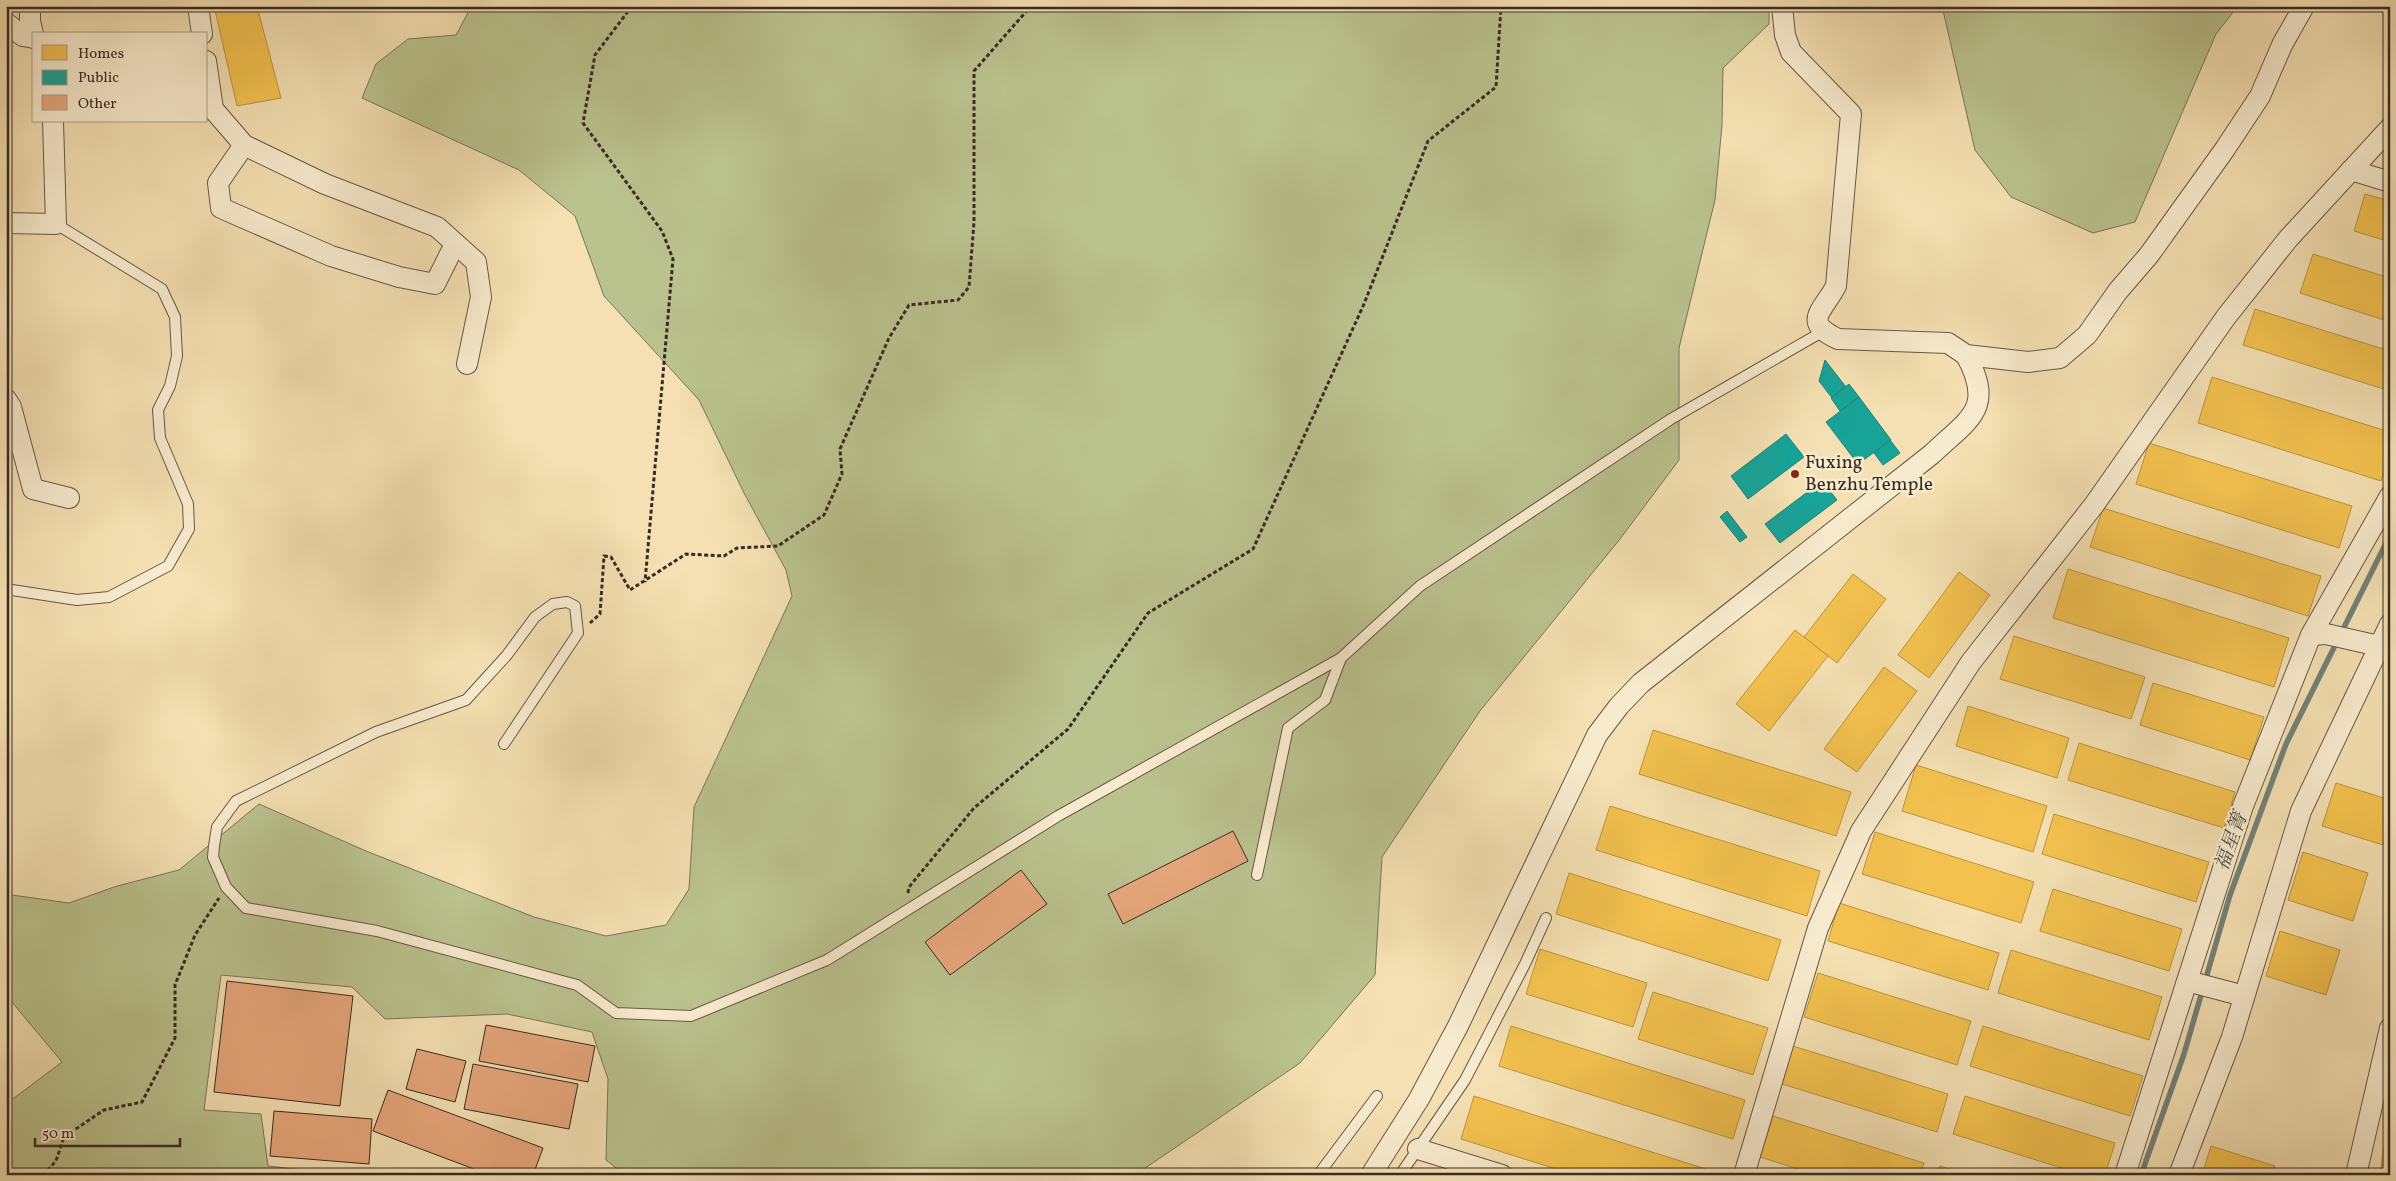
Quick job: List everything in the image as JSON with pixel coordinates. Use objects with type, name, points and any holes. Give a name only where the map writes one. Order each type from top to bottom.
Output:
[{"type":"street","points":[[30,6],[33,32]]},
{"type":"street","points":[[198,6],[202,32]]},
{"type":"street","points":[[1371,1175],[1419,1099],[1458,1026],[1597,735],[1619,706],[1641,683],[1932,454],[1972,416],[1980,397],[1978,376],[1966,355],[1948,343],[1838,339],[1822,332],[1817,322],[1819,310],[1827,303],[1836,286],[1852,114],[1791,52],[1785,35],[1782,6]]},
{"type":"street","points":[[1966,355],[2028,362],[2060,358],[2087,335],[2118,291],[2149,255],[2225,149],[2260,96],[2282,45],[2304,6]]},
{"type":"street","points":[[6,23],[22,36],[32,38]]},
{"type":"street","points":[[208,75],[213,110],[244,145],[325,184],[437,227],[476,262],[481,298],[467,364]]},
{"type":"street","points":[[6,223],[56,224],[52,122]]},
{"type":"street","points":[[1744,1175],[1818,928],[1861,831],[1971,662],[2094,505],[2226,317],[2288,239],[2390,128]]},
{"type":"street","points":[[244,145],[218,183],[221,208],[331,256],[399,277],[435,284],[455,244]]},
{"type":"street","points":[[2351,170],[2390,182]]},
{"type":"street","points":[[6,399],[11,407],[33,489],[69,498]]},
{"type":"street","points":[[2125,1175],[2189,983],[2243,806],[2318,635],[2390,496]]},
{"type":"street","points":[[2179,1175],[2232,1036],[2300,811],[2390,624]]},
{"type":"street","points":[[2318,635],[2379,646]]},
{"type":"street","points":[[2189,983],[2244,996]]},
{"type":"street","points":[[2356,1175],[2390,1028]]},
{"type":"street","points":[[1418,1149],[1502,1175]]},
{"type":"lane","points":[[6,592],[12,590],[77,600],[109,597],[168,566],[189,529],[188,504],[160,438],[159,429],[158,410],[170,386],[177,356],[175,317],[162,289],[56,224]]},
{"type":"lane","points":[[504,744],[578,633],[575,606],[567,602],[553,604],[535,617],[507,655],[466,700],[376,732],[236,801],[217,827],[214,846],[213,857],[226,887],[246,908],[377,931],[578,985],[616,1013],[691,1016],[827,960],[1058,816],[1341,658],[1420,586],[1671,419],[1822,332]]},
{"type":"lane","points":[[1256,875],[1288,728],[1325,700],[1341,658]]},
{"type":"lane","points":[[1400,1175],[1465,1080],[1525,964],[1546,918]]},
{"type":"lane","points":[[1318,1175],[1377,1096]]},
{"type":"path","points":[[632,6],[594,55],[583,123],[662,231],[673,259],[645,582]]},
{"type":"path","points":[[578,633],[600,614],[604,556],[612,556],[630,590],[686,554],[724,556],[737,548],[778,546],[824,515],[842,474],[840,449],[890,338],[909,305],[958,300],[969,287],[974,222],[974,71],[1031,6]]},
{"type":"path","points":[[908,910],[909,887],[974,808],[1068,729],[1148,613],[1253,549],[1364,304],[1428,141],[1496,87],[1501,6]]},
{"type":"path","points":[[44,1175],[56,1161],[64,1137],[104,1110],[142,1102],[175,1038],[175,985],[195,935],[226,887]]},
{"type":"green space","points":[[468,6],[1769,6],[1769,24],[1723,68],[1722,125],[1715,200],[1679,348],[1679,460],[1620,539],[1480,711],[1382,857],[1375,975],[1300,1063],[1135,1175],[625,1175],[606,1160],[608,1079],[592,1032],[507,1014],[385,1019],[352,987],[221,975],[204,1110],[261,1114],[268,1166],[349,1175],[6,1175],[6,1104],[62,1062],[6,995],[6,905],[12,895],[69,903],[117,886],[179,870],[259,804],[366,851],[534,917],[606,936],[666,925],[689,889],[694,807],[792,596],[786,570],[744,493],[699,400],[604,296],[575,216],[519,170],[362,98],[376,64],[408,39],[456,35],[470,9]]},
{"type":"green space","points":[[1942,6],[2238,6],[2216,34],[2135,222],[2093,233],[2011,197],[1975,150]]},
{"type":"building: Homes","points":[[214,6],[257,6],[281,98],[237,106]]},
{"type":"building: Homes","points":[[2365,194],[2390,201],[2390,242],[2354,231]]},
{"type":"building: Homes","points":[[2313,254],[2390,278],[2390,322],[2300,293]]},
{"type":"building: Homes","points":[[2255,309],[2390,351],[2390,391],[2243,345]]},
{"type":"building: Homes","points":[[2212,377],[2390,432],[2390,454],[2381,481],[2198,423]]},
{"type":"building: Homes","points":[[2149,443],[2352,506],[2339,548],[2136,484]]},
{"type":"building: Homes","points":[[2103,508],[2321,576],[2308,616],[2090,547]]},
{"type":"building: Homes","points":[[2068,569],[2289,638],[2274,687],[2053,618]]},
{"type":"building: Homes","points":[[1959,572],[1990,595],[1929,678],[1898,655]]},
{"type":"building: Homes","points":[[1853,574],[1886,599],[1837,663],[1804,637]]},
{"type":"building: Homes","points":[[1795,630],[1828,656],[1769,731],[1736,704]]},
{"type":"building: Homes","points":[[2014,636],[2145,677],[2131,719],[2000,679]]},
{"type":"building: Homes","points":[[1884,667],[1917,691],[1857,772],[1824,749]]},
{"type":"building: Homes","points":[[2153,683],[2264,717],[2250,760],[2140,725]]},
{"type":"building: Homes","points":[[1968,706],[2069,738],[2057,778],[1956,746]]},
{"type":"building: Homes","points":[[1653,730],[1851,792],[1836,836],[1639,774]]},
{"type":"building: Homes","points":[[2079,743],[2235,792],[2224,828],[2068,780]]},
{"type":"building: Homes","points":[[1916,765],[2047,806],[2033,852],[1902,811]]},
{"type":"building: Homes","points":[[2336,783],[2390,800],[2390,823],[2383,845],[2322,826]]},
{"type":"building: Homes","points":[[1610,806],[1820,871],[1807,916],[1596,850]]},
{"type":"building: Homes","points":[[2054,814],[2209,862],[2196,902],[2042,854]]},
{"type":"building: Homes","points":[[1875,832],[2034,882],[2021,923],[1862,874]]},
{"type":"building: Homes","points":[[2303,852],[2368,873],[2353,921],[2288,900]]},
{"type":"building: Homes","points":[[1569,873],[1781,940],[1768,981],[1556,914]]},
{"type":"building: Homes","points":[[2053,889],[2182,929],[2169,971],[2040,931]]},
{"type":"building: Homes","points":[[1839,903],[1999,953],[1988,990],[1828,941]]},
{"type":"building: Homes","points":[[2280,931],[2340,950],[2326,995],[2266,976]]},
{"type":"building: Homes","points":[[1540,949],[1647,983],[1633,1027],[1526,994]]},
{"type":"building: Homes","points":[[2011,950],[2162,997],[2149,1040],[1998,993]]},
{"type":"building: Homes","points":[[1818,973],[1971,1021],[1957,1065],[1804,1017]]},
{"type":"building: Homes","points":[[1653,992],[1768,1028],[1753,1075],[1638,1039]]},
{"type":"building: Homes","points":[[1511,1026],[1745,1100],[1733,1139],[1499,1066]]},
{"type":"building: Homes","points":[[1983,1026],[2143,1076],[2130,1116],[1970,1066]]},
{"type":"building: Homes","points":[[1793,1046],[1948,1094],[1937,1132],[1782,1084]]},
{"type":"building: Homes","points":[[1474,1096],[1725,1175],[1575,1175],[1461,1139]]},
{"type":"building: Homes","points":[[1965,1096],[2115,1143],[2105,1175],[2084,1175],[1953,1134]]},
{"type":"building: Homes","points":[[1773,1116],[1924,1163],[1920,1175],[1817,1175],[1760,1157]]},
{"type":"building: Homes","points":[[2384,1145],[2390,1146],[2390,1175],[2380,1175]]},
{"type":"building: Homes","points":[[2211,1146],[2275,1166],[2272,1175],[2202,1175]]},
{"type":"building: Homes","points":[[1940,1166],[1967,1175],[1937,1175]]},
{"type":"building: Public","points":[[1825,360],[1846,387],[1832,398],[1819,381]]},
{"type":"building: Public","points":[[1849,384],[1859,397],[1840,411],[1831,398]]},
{"type":"building: Public","points":[[1859,397],[1891,440],[1858,464],[1826,422]]},
{"type":"building: Public","points":[[1786,434],[1804,457],[1748,499],[1731,476]]},
{"type":"building: Public","points":[[1890,440],[1900,453],[1883,465],[1874,453]]},
{"type":"building: Public","points":[[1822,481],[1837,500],[1780,543],[1765,524]]},
{"type":"building: Public","points":[[1727,511],[1747,537],[1740,542],[1720,517]]},
{"type":"building: Other","points":[[1233,831],[1248,861],[1123,924],[1108,894]]},
{"type":"building: Other","points":[[1021,870],[1047,904],[950,975],[925,942]]},
{"type":"building: Other","points":[[227,981],[353,996],[340,1106],[214,1092]]},
{"type":"building: Other","points":[[486,1025],[595,1046],[588,1082],[479,1061]]},
{"type":"building: Other","points":[[417,1049],[466,1061],[455,1102],[406,1089]]},
{"type":"building: Other","points":[[473,1064],[578,1084],[569,1129],[464,1109]]},
{"type":"building: Other","points":[[388,1090],[543,1148],[533,1175],[490,1175],[373,1131]]},
{"type":"building: Other","points":[[274,1111],[372,1119],[369,1164],[270,1156]]},
{"type":"waterway","name":"福星箐","points":[[2141,1175],[2184,1054],[2230,895],[2286,744],[2390,535]]},
{"type":"place","name":"Fuxing Benzhu Temple","points":[[1795,474]]}]
